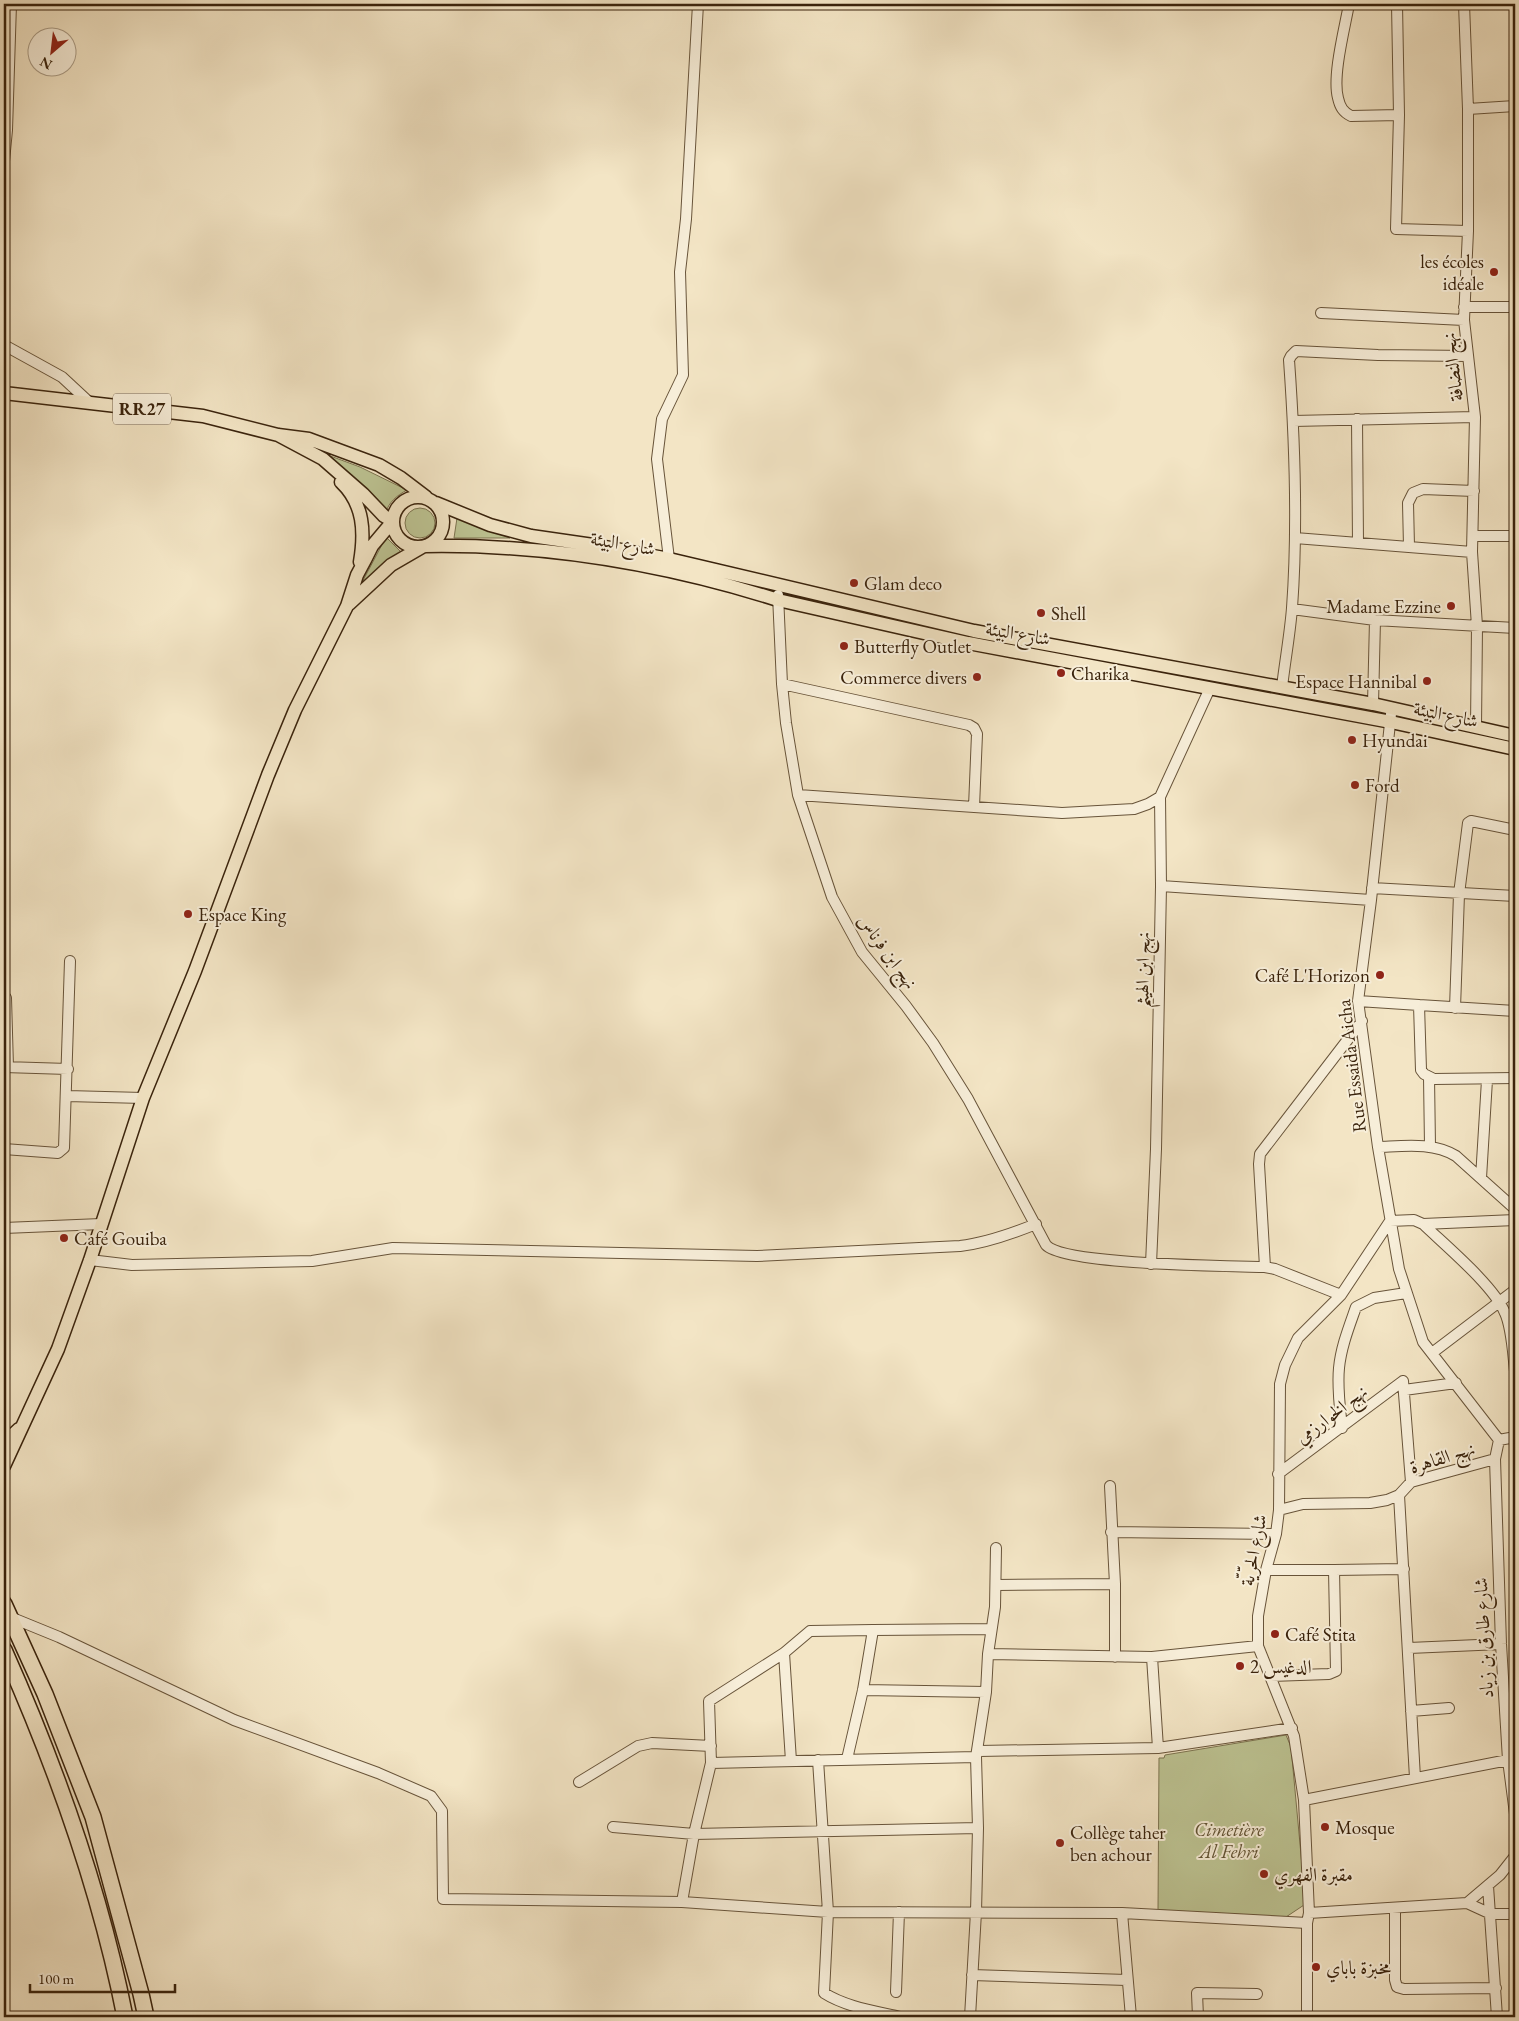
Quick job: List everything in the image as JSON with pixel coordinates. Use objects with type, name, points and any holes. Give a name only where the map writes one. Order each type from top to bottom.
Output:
[{"type":"highway","points":[[7,1610],[45,1694],[93,1817],[146,2017]]},
{"type":"highway","points":[[4,1650],[38,1725],[80,1841],[119,1985],[125,2017]]},
{"type":"main road","name":"RR27","points":[[4,393],[203,416],[278,435],[308,440],[355,455],[379,466],[401,478],[431,500]]},
{"type":"main road","name":"RR27","points":[[278,435],[323,459],[338,471],[364,494],[384,516],[393,521],[395,532],[406,544],[424,546]]},
{"type":"main road","points":[[4,1466],[58,1349],[90,1260],[143,1098],[195,971],[268,775],[295,710],[347,606],[357,575],[363,541],[363,522],[358,506],[347,488],[308,451]]},
{"type":"main road","points":[[347,606],[391,565],[433,542],[439,536],[443,528],[444,519],[441,511],[431,500],[413,497],[401,503],[394,514],[393,521],[372,546],[357,575]]},
{"type":"main road","name":"شارع البيئة","points":[[431,500],[490,525],[531,536],[669,559],[974,631],[1372,704],[1515,736]]},
{"type":"main road","name":"شارع البيئة","points":[[424,546],[508,548],[592,556],[664,570],[750,590],[778,600],[968,643],[1391,722],[1515,749]]},
{"type":"main road","points":[[4,1443],[24,1423]]},
{"type":"street","points":[[4,161],[7,130],[11,4]]},
{"type":"street","points":[[669,559],[657,459],[662,420],[683,375],[680,272],[686,219],[698,4]]},
{"type":"street","points":[[1349,4],[1337,75],[1337,96],[1341,108],[1351,116],[1399,116]]},
{"type":"street","points":[[1397,4],[1399,116],[1396,229],[1468,231]]},
{"type":"street","name":"نهج النضافة","points":[[1464,4],[1468,109],[1468,231],[1464,320],[1475,417],[1472,552],[1477,626],[1476,727]]},
{"type":"street","points":[[1468,109],[1515,106]]},
{"type":"street","points":[[1464,307],[1515,307]]},
{"type":"street","points":[[1321,313],[1464,320]]},
{"type":"street","points":[[4,345],[62,378],[90,403]]},
{"type":"street","points":[[1282,687],[1292,609],[1295,538],[1290,356],[1296,351],[1378,355],[1468,356]]},
{"type":"street","points":[[1293,421],[1475,417]]},
{"type":"street","points":[[1357,420],[1358,542]]},
{"type":"street","points":[[1409,546],[1408,503],[1412,493],[1423,489],[1474,491]]},
{"type":"street","points":[[1473,536],[1515,536]]},
{"type":"street","points":[[1295,538],[1472,552]]},
{"type":"street","name":"نهج ابن فرناس","points":[[777,584],[782,684],[798,795],[825,880],[848,928],[862,952],[933,1043],[968,1099],[1050,1249],[1073,1256],[1151,1264]]},
{"type":"street","points":[[1292,609],[1375,620],[1515,628]]},
{"type":"street","points":[[1372,704],[1375,620]]},
{"type":"street","points":[[782,684],[963,723],[974,728],[977,734],[974,807]]},
{"type":"street","name":"نهج ابن الهيثم","points":[[1151,1264],[1156,1149],[1160,797],[1210,688]]},
{"type":"street","name":"Rue Essaida Aicha","points":[[1391,708],[1371,900],[1358,1001],[1378,1146],[1390,1221],[1406,1293],[1423,1342],[1499,1440]]},
{"type":"street","points":[[798,795],[1062,813],[1134,809],[1160,797]]},
{"type":"street","points":[[1455,1008],[1460,894],[1468,823],[1471,820],[1515,830]]},
{"type":"street","points":[[1160,886],[1371,900]]},
{"type":"street","points":[[1372,888],[1515,896]]},
{"type":"street","points":[[4,1149],[50,1153],[62,1152],[68,1069],[70,961]]},
{"type":"street","points":[[4,995],[6,998],[6,1067],[68,1069]]},
{"type":"street","points":[[1358,1001],[1515,1011]]},
{"type":"street","points":[[1419,1005],[1422,1070],[1429,1078],[1430,1146]]},
{"type":"street","points":[[1265,1267],[1258,1164],[1260,1154],[1362,1020]]},
{"type":"street","points":[[1429,1078],[1487,1080],[1515,1078]]},
{"type":"street","points":[[1481,1178],[1487,1080]]},
{"type":"street","points":[[66,1096],[143,1098]]},
{"type":"street","points":[[1378,1146],[1430,1146],[1447,1150],[1515,1209]]},
{"type":"street","points":[[1390,1221],[1414,1220],[1423,1224],[1459,1258],[1499,1302],[1506,1315],[1515,1371]]},
{"type":"street","points":[[1423,1224],[1515,1220]]},
{"type":"street","name":"شارع الحرّيّة","points":[[1307,2017],[1308,1918],[1304,1800],[1292,1728],[1258,1646],[1258,1616],[1266,1570],[1276,1534],[1279,1510],[1280,1384],[1285,1365],[1298,1338],[1341,1295],[1390,1221]]},
{"type":"street","points":[[4,1228],[101,1224]]},
{"type":"street","points":[[90,1260],[132,1265],[312,1261],[394,1248],[757,1256],[960,1246],[977,1244],[1036,1224]]},
{"type":"street","points":[[1151,1264],[1265,1267],[1275,1269],[1341,1295]]},
{"type":"street","points":[[1432,1353],[1515,1290]]},
{"type":"street","points":[[1342,1428],[1338,1391],[1339,1368],[1344,1344],[1356,1307],[1374,1298],[1406,1293]]},
{"type":"street","name":"نهج الخوارزمي","points":[[1278,1474],[1404,1385],[1456,1383]]},
{"type":"street","points":[[1404,1385],[1411,1482]]},
{"type":"street","name":"نهج القاهرة","points":[[1279,1510],[1303,1504],[1370,1503],[1387,1500],[1399,1495],[1411,1482],[1495,1459],[1499,1440],[1515,1436]]},
{"type":"street","name":"شارع طارق بن زياد","points":[[1495,1459],[1501,1644],[1508,1760],[1515,1814]]},
{"type":"street","points":[[1110,1486],[1115,1584],[1115,1657]]},
{"type":"street","points":[[1399,1495],[1415,1778]]},
{"type":"street","points":[[1112,1532],[1276,1534]]},
{"type":"street","points":[[970,2017],[976,1912],[978,1754],[986,1692],[990,1630],[995,1607],[996,1548]]},
{"type":"street","points":[[1266,1570],[1404,1569]]},
{"type":"street","points":[[1270,1676],[1329,1674],[1336,1671],[1334,1570]]},
{"type":"street","points":[[996,1585],[1115,1584]]},
{"type":"street","points":[[7,1610],[234,1720],[378,1773],[431,1796],[442,1811],[443,1899],[682,1902],[828,1912],[1122,1913],[1308,1918],[1467,1903],[1491,1914],[1515,1914]]},
{"type":"street","points":[[847,1759],[863,1690],[873,1630]]},
{"type":"street","points":[[682,1902],[694,1834],[711,1763],[709,1701],[784,1653],[810,1631],[990,1630]]},
{"type":"street","points":[[1409,1648],[1501,1644]]},
{"type":"street","points":[[988,1654],[1152,1657],[1258,1646]]},
{"type":"street","points":[[784,1653],[791,1760]]},
{"type":"street","points":[[1152,1657],[1158,1748]]},
{"type":"street","points":[[863,1690],[986,1692]]},
{"type":"street","points":[[1411,1710],[1449,1708]]},
{"type":"street","points":[[711,1763],[1158,1748],[1292,1728]]},
{"type":"street","points":[[579,1782],[638,1746],[652,1743],[711,1746]]},
{"type":"street","points":[[818,1760],[828,1912],[824,1993],[853,2005],[900,2017]]},
{"type":"street","points":[[1304,1800],[1508,1760]]},
{"type":"street","points":[[613,1827],[694,1834],[822,1833],[978,1828]]},
{"type":"street","points":[[1467,1903],[1500,1876],[1515,1856]]},
{"type":"street","points":[[1488,1886],[1497,2017]]},
{"type":"street","points":[[1394,1909],[1397,1986],[1404,1989],[1496,1988]]},
{"type":"street","points":[[896,1992],[899,1912]]},
{"type":"street","points":[[1122,1913],[1130,2017]]},
{"type":"street","points":[[972,1975],[1127,1980]]},
{"type":"street","points":[[1198,2017],[1197,1993],[1257,1994]]},
{"type":"green space","points":[[325,454],[360,467],[407,490],[393,500],[385,514],[355,479]]},
{"type":"green space","points":[[420,508],[431,512],[435,523],[431,534],[420,538],[409,534],[405,523],[409,512]]},
{"type":"green space","points":[[457,518],[510,538],[454,538]]},
{"type":"green space","points":[[386,537],[403,554],[358,590]]},
{"type":"green space","name":"Cimetière Al Fehri","points":[[1286,1735],[1291,1747],[1305,1898],[1304,1905],[1286,1917],[1158,1910],[1159,1758],[1164,1758],[1165,1755]]},
{"type":"place","name":"les écoles idéale","points":[[1494,272]]},
{"type":"place","name":"Glam deco","points":[[854,583]]},
{"type":"place","name":"Madame Ezzine","points":[[1451,606]]},
{"type":"place","name":"Shell","points":[[1041,613]]},
{"type":"place","name":"Butterfly Outlet","points":[[844,646]]},
{"type":"place","name":"Charika","points":[[1061,673]]},
{"type":"place","name":"Commerce divers","points":[[977,677]]},
{"type":"place","name":"Espace Hannibal","points":[[1427,681]]},
{"type":"place","name":"Hyundai","points":[[1352,740]]},
{"type":"place","name":"Ford","points":[[1355,785]]},
{"type":"place","name":"Espace King","points":[[188,914]]},
{"type":"place","name":"Café L'Horizon","points":[[1380,975]]},
{"type":"place","name":"Café Gouiba","points":[[64,1238]]},
{"type":"place","name":"Café Stita","points":[[1275,1634]]},
{"type":"place","name":"الدغيس 2","points":[[1240,1666]]},
{"type":"place","name":"Mosque","points":[[1325,1827]]},
{"type":"place","name":"Collège taher ben achour","points":[[1060,1843]]},
{"type":"place","name":"مقبرة الفهري","points":[[1264,1874]]},
{"type":"place","name":"مخبزة باباي","points":[[1316,1967]]}]
